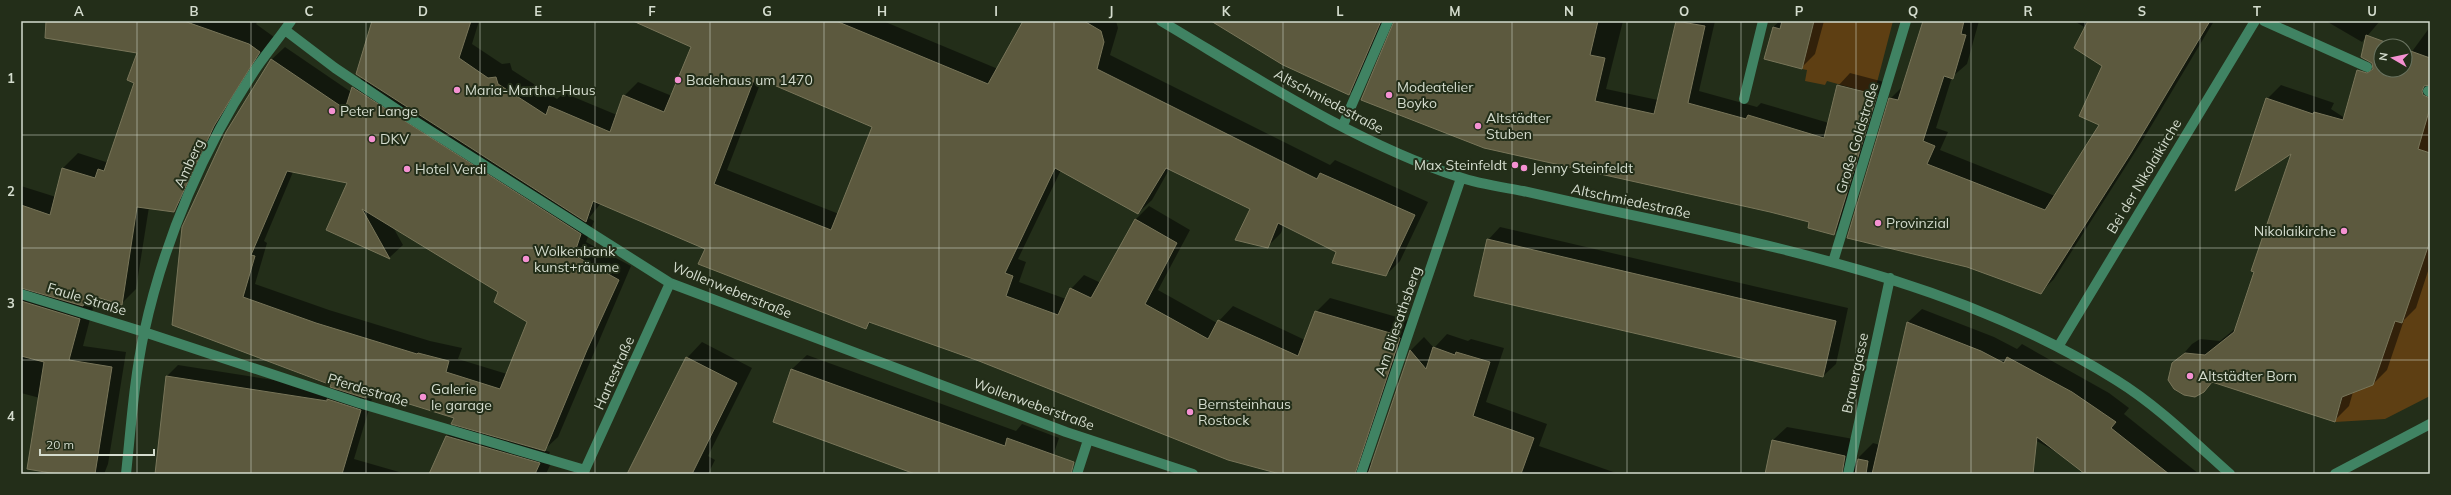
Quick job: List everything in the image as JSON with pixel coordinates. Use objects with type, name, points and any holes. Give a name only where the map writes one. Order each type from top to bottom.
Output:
[{"type":"street","name":"Amberg","points":[[126,474],[136,375],[144,332],[166,255],[204,160],[257,67],[291,21]]},
{"type":"street","name":"Altschmiedestraße","points":[[1161,21],[1303,106],[1394,150],[1461,178],[1781,248],[1890,278],[1948,298],[2058,347],[2118,381],[2175,424],[2230,474]]},
{"type":"street","points":[[1343,126],[1388,21]]},
{"type":"street","points":[[1744,100],[1763,21]]},
{"type":"street","name":"Große Goldstraße","points":[[1833,262],[1906,21]]},
{"type":"street","name":"Bei der Nikolaikirche","points":[[2058,347],[2254,21]]},
{"type":"street","points":[[2264,21],[2367,67]]},
{"type":"street","name":"Wollenweberstraße","points":[[285,30],[335,68],[402,113],[670,283],[1088,440],[1193,474]]},
{"type":"street","name":"Am Bliesathsberg","points":[[1361,474],[1461,178]]},
{"type":"street","name":"Brauergasse","points":[[1848,474],[1890,278]]},
{"type":"street","name":"Hartestraße","points":[[584,472],[670,283]]},
{"type":"street","name":"Faule Straße","points":[[21,294],[144,332]]},
{"type":"street","name":"Pferdestraße","points":[[144,332],[359,403],[584,472]]},
{"type":"street","points":[[2335,474],[2430,424]]},
{"type":"street","points":[[1077,474],[1088,440]]},
{"type":"shaded area","points":[[1814,21],[1893,21],[1874,94],[1827,81],[1825,85],[1805,81],[1807,70],[1802,69]]},
{"type":"shaded area","points":[[2421,111],[2430,114],[2430,153],[2409,146]]},
{"type":"shaded area","points":[[2430,215],[2430,396],[2385,419],[2335,422],[2350,373],[2375,380]]},
{"type":"building","points":[[46,21],[184,21],[249,44],[260,52],[214,126],[174,212],[137,207],[122,305],[87,294],[83,306],[21,288],[21,205],[50,215],[62,168],[95,178],[98,169],[104,171],[134,83],[127,80],[137,53],[45,38]]},
{"type":"building","points":[[372,21],[471,21],[459,58],[488,78],[496,77],[498,84],[546,115],[549,106],[610,132],[623,95],[664,112],[691,47],[633,21],[836,21],[988,84],[1023,21],[1084,21],[1101,31],[1104,42],[1097,69],[1317,179],[1320,173],[1415,215],[1386,276],[1332,263],[1336,252],[1278,223],[1268,248],[1235,240],[1250,209],[1166,168],[1138,214],[1055,168],[1005,273],[1013,276],[1006,296],[1058,315],[1070,288],[1091,298],[1135,219],[1177,243],[1145,304],[1208,339],[1218,320],[1298,356],[1315,311],[1397,335],[1400,338],[1355,474],[1280,474],[1228,460],[979,361],[869,322],[866,329],[698,264],[705,249],[593,201],[586,222],[356,74]],"holes":[[[755,77],[872,127],[831,230],[714,184]]]},
{"type":"building","points":[[1211,21],[1381,21],[1349,95],[1283,65]]},
{"type":"building","points":[[1394,21],[1598,21],[1590,55],[1605,58],[1595,101],[1654,114],[1676,21],[1705,26],[1688,103],[1746,119],[1748,115],[1824,138],[1837,85],[1877,95],[1834,235],[1808,228],[1809,222],[1770,212],[1484,148],[1361,100]]},
{"type":"building","points":[[1782,21],[1814,21],[1802,69],[1764,59],[1773,27],[1780,29]]},
{"type":"building","points":[[1923,21],[1964,21],[1961,34],[1966,35],[1953,79],[1944,76],[1923,141],[1935,146],[1927,164],[2045,210],[2099,125],[2079,116],[2102,66],[2074,48],[2088,21],[2210,21],[2131,153],[2041,294],[1967,267],[1847,238],[1889,98],[1898,100]]},
{"type":"building","name":"Nikolaikirche","points":[[2366,35],[2374,38],[2373,69],[2372,63],[2361,57]]},
{"type":"building","name":"Nikolaikirche","points":[[2413,52],[2430,58],[2430,85],[2424,86],[2422,91],[2423,95],[2430,98],[2430,108],[2418,149],[2430,153],[2430,241],[2402,323],[2395,321],[2373,385],[2342,397],[2335,422],[2212,382],[2204,392],[2195,397],[2184,395],[2174,389],[2168,380],[2172,363],[2185,353],[2205,355],[2234,332],[2254,272],[2251,271],[2291,154],[2235,191],[2266,98],[2313,114],[2314,112],[2343,120],[2357,70],[2367,73],[2373,69],[2373,78],[2413,78]]},
{"type":"building","points":[[271,59],[345,109],[352,87],[581,234],[574,255],[619,280],[587,350],[545,451],[451,424],[454,418],[367,391],[365,398],[330,387],[331,385],[172,325],[182,227],[226,132]],"holes":[[[287,171],[347,183],[326,230],[390,259],[362,209],[498,292],[494,302],[527,322],[500,389],[446,372],[449,361],[417,354],[316,323],[243,297],[255,256],[251,255]]]},
{"type":"building","points":[[1487,239],[1836,321],[1823,377],[1474,296]]},
{"type":"building","points":[[21,301],[80,319],[69,360],[112,367],[95,474],[57,474],[27,469],[44,362],[21,356]]},
{"type":"building","points":[[1907,322],[1981,351],[2004,363],[2007,357],[2072,392],[2116,422],[2111,428],[2169,474],[2085,474],[2037,437],[2033,474],[1872,474]]},
{"type":"building","points":[[1433,347],[1455,355],[1456,352],[1490,362],[1473,416],[1534,438],[1521,474],[1368,474],[1410,350],[1426,369]]},
{"type":"building","points":[[686,357],[737,383],[692,474],[627,474]]},
{"type":"building","points":[[791,369],[1005,446],[1007,438],[1074,462],[1071,474],[915,474],[773,422]]},
{"type":"building","points":[[166,376],[327,401],[327,399],[361,410],[342,474],[155,474]]},
{"type":"building","points":[[446,436],[540,463],[535,474],[429,474]]},
{"type":"building","points":[[1772,440],[1845,456],[1842,474],[1765,474]]},
{"type":"building","points":[[1858,459],[1868,461],[1866,474],[1855,474]]},
{"type":"place","name":"Badehaus um 1470","points":[[678,80]]},
{"type":"place","name":"Maria-Martha-Haus","points":[[457,90]]},
{"type":"place","name":"Modeatelier Boyko","points":[[1389,95]]},
{"type":"place","name":"Peter Lange","points":[[332,111]]},
{"type":"place","name":"Altstädter Stuben","points":[[1478,126]]},
{"type":"place","name":"DKV","points":[[372,139]]},
{"type":"place","name":"Max Steinfeldt","points":[[1515,165]]},
{"type":"place","name":"Jenny Steinfeldt","points":[[1524,168]]},
{"type":"place","name":"Hotel Verdi","points":[[407,169]]},
{"type":"place","name":"Provinzial","points":[[1878,223]]},
{"type":"place","name":"Nikolaikirche","points":[[2344,231]]},
{"type":"place","name":"Wolkenbank kunst+räume","points":[[526,259]]},
{"type":"place","name":"Altstädter Born","points":[[2190,376]]},
{"type":"place","name":"Galerie le garage","points":[[423,397]]},
{"type":"place","name":"Bernsteinhaus Rostock","points":[[1190,412]]}]
